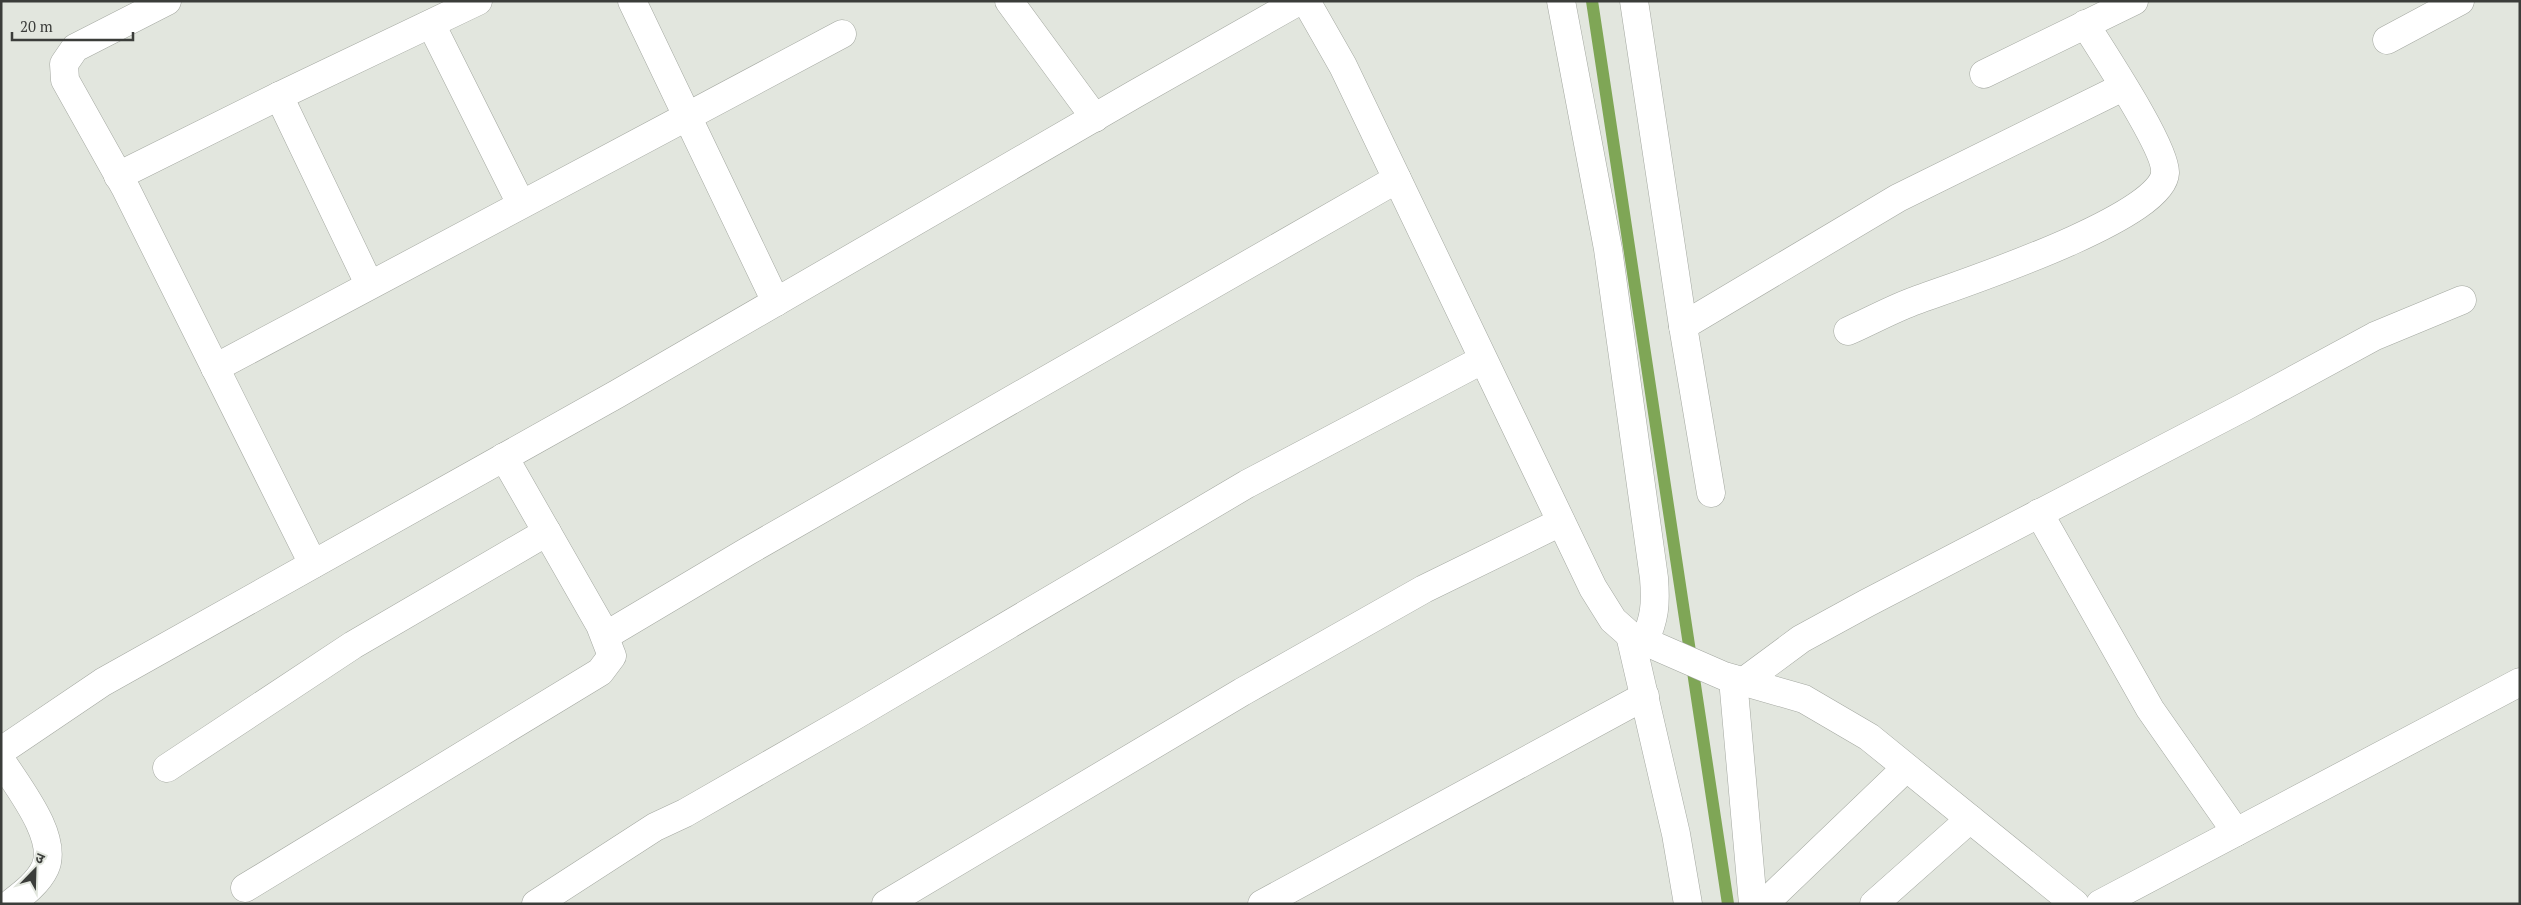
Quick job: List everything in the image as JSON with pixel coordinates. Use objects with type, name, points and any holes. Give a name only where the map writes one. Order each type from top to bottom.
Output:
[{"type":"street","points":[[167,1],[75,48],[64,64],[65,80],[118,176],[313,564]]},
{"type":"street","points":[[118,176],[278,96],[478,1]]},
{"type":"street","points":[[632,1],[776,302]]},
{"type":"street","points":[[1009,1],[1095,118]]},
{"type":"street","points":[[1,750],[103,682],[504,457],[1299,1]]},
{"type":"street","points":[[1306,1],[1343,66],[1482,360],[1593,588],[1613,620],[1643,642],[1733,679],[1804,699],[1834,715],[1869,737],[2075,904]]},
{"type":"street","points":[[1561,1],[1608,249],[1654,578],[1655,610],[1653,623],[1643,642],[1644,696],[1676,834],[1688,904]]},
{"type":"street","points":[[1634,1],[1683,326],[1711,493]]},
{"type":"street","points":[[1984,74],[2134,1]]},
{"type":"street","points":[[2387,40],[2460,1]]},
{"type":"street","points":[[431,24],[521,204]]},
{"type":"street","points":[[1848,331],[1916,300],[1963,285],[2082,238],[2144,202],[2160,186],[2166,176],[2165,164],[2123,87],[2085,24]]},
{"type":"street","points":[[215,368],[369,284],[842,34]]},
{"type":"street","points":[[1683,326],[1898,198],[2123,87]]},
{"type":"street","points":[[278,96],[369,284]]},
{"type":"street","points":[[605,636],[765,541],[1396,179]]},
{"type":"street","points":[[1733,679],[1801,639],[2244,407],[2375,336],[2462,300]]},
{"type":"street","points":[[536,904],[655,827],[685,813],[863,711],[1247,484],[1482,360]]},
{"type":"street","points":[[245,888],[600,672],[612,656],[605,636],[504,457]]},
{"type":"street","points":[[2039,513],[2150,709],[2236,832]]},
{"type":"street","points":[[886,904],[1242,692],[1424,589],[1561,522]]},
{"type":"street","points":[[167,768],[353,645],[547,532]]},
{"type":"street","points":[[1733,679],[1753,904]]},
{"type":"street","points":[[2100,904],[2520,682]]},
{"type":"street","points":[[1262,904],[1644,696]]},
{"type":"street","points":[[1,760],[46,834],[50,853],[45,869],[40,876],[29,889],[10,904]]},
{"type":"street","points":[[1764,904],[1906,768]]},
{"type":"street","points":[[1874,904],[1970,819]]},
{"type":"waterway","points":[[1592,1],[1728,904]]}]
